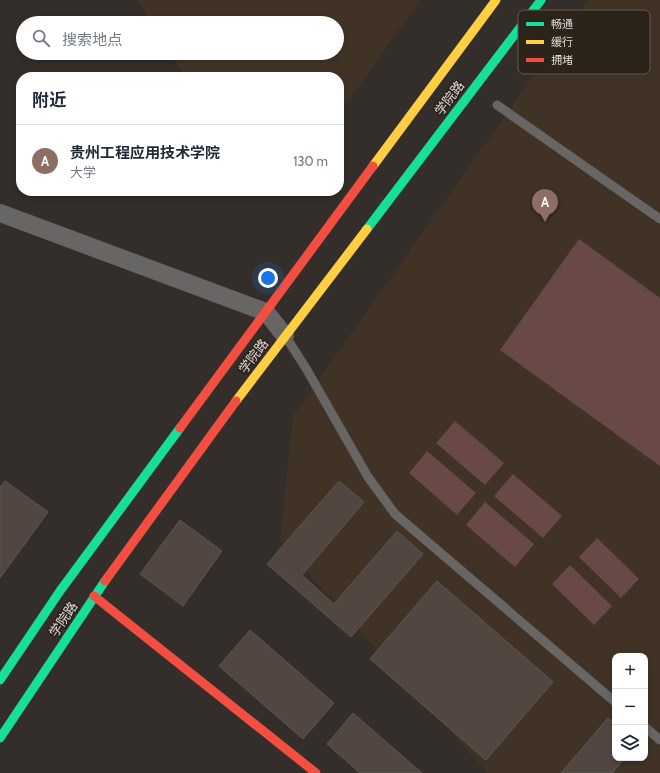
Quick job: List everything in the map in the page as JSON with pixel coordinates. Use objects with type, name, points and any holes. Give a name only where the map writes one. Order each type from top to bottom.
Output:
[{"type":"main road","name":"学院路","points":[[0,680],[60,591],[496,0]]},
{"type":"main road","name":"学院路","points":[[532,10],[540,0]]},
{"type":"main road","name":"学院路","points":[[0,738],[94,596],[285,336],[518,29]]},
{"type":"main road","points":[[94,596],[316,773]]},
{"type":"street","points":[[0,213],[266,312],[285,336]]},
{"type":"lane","points":[[498,105],[660,219]]},
{"type":"lane","points":[[285,336],[307,370],[368,477],[395,514],[612,699]]},
{"type":"lane","points":[[648,730],[660,740]]},
{"type":"shaded area","points":[[137,0],[420,0],[344,107],[344,72],[182,72],[174,60],[344,60],[344,16],[147,16]]},
{"type":"shaded area","points":[[590,0],[660,0],[660,773],[488,773],[280,542],[293,416],[535,74],[650,74],[650,10],[582,10]]},
{"type":"shaded area","points":[[579,239],[660,298],[660,466],[500,350]]},
{"type":"shaded area","points":[[455,421],[504,463],[485,485],[436,443]]},
{"type":"shaded area","points":[[427,451],[476,493],[457,515],[409,473]]},
{"type":"shaded area","points":[[513,474],[562,516],[543,538],[494,496]]},
{"type":"shaded area","points":[[485,502],[534,544],[515,567],[466,525]]},
{"type":"shaded area","points":[[597,538],[639,579],[621,598],[579,557]]},
{"type":"shaded area","points":[[570,565],[612,606],[594,625],[552,584]]},
{"type":"building","points":[[5,481],[48,512],[0,578],[0,487]]},
{"type":"building","points":[[339,481],[364,502],[302,575],[334,604],[397,531],[423,554],[351,637],[267,564]]},
{"type":"building","points":[[180,520],[222,551],[183,606],[140,574]]},
{"type":"building","points":[[437,581],[553,682],[486,760],[370,659]]},
{"type":"building","points":[[250,630],[334,703],[303,739],[219,666]]},
{"type":"building","points":[[353,713],[422,773],[360,773],[327,744]]},
{"type":"building","points":[[608,718],[612,721],[612,761],[622,761],[612,773],[561,773]]},
{"type":"traffic: fast","points":[[533,10],[541,0]]},
{"type":"traffic: fast","points":[[367,229],[518,30]]},
{"type":"traffic: fast","points":[[0,680],[60,591],[180,428]]},
{"type":"traffic: fast","points":[[0,738],[105,581]]},
{"type":"traffic: slow","points":[[373,166],[496,0]]},
{"type":"traffic: slow","points":[[236,401],[367,229]]},
{"type":"traffic: jam","points":[[180,428],[373,166]]},
{"type":"traffic: jam","points":[[105,581],[236,401]]},
{"type":"traffic: jam","points":[[94,596],[316,773]]},
{"type":"place","name":"贵州工程应用技术学院","points":[[545,222]]}]
